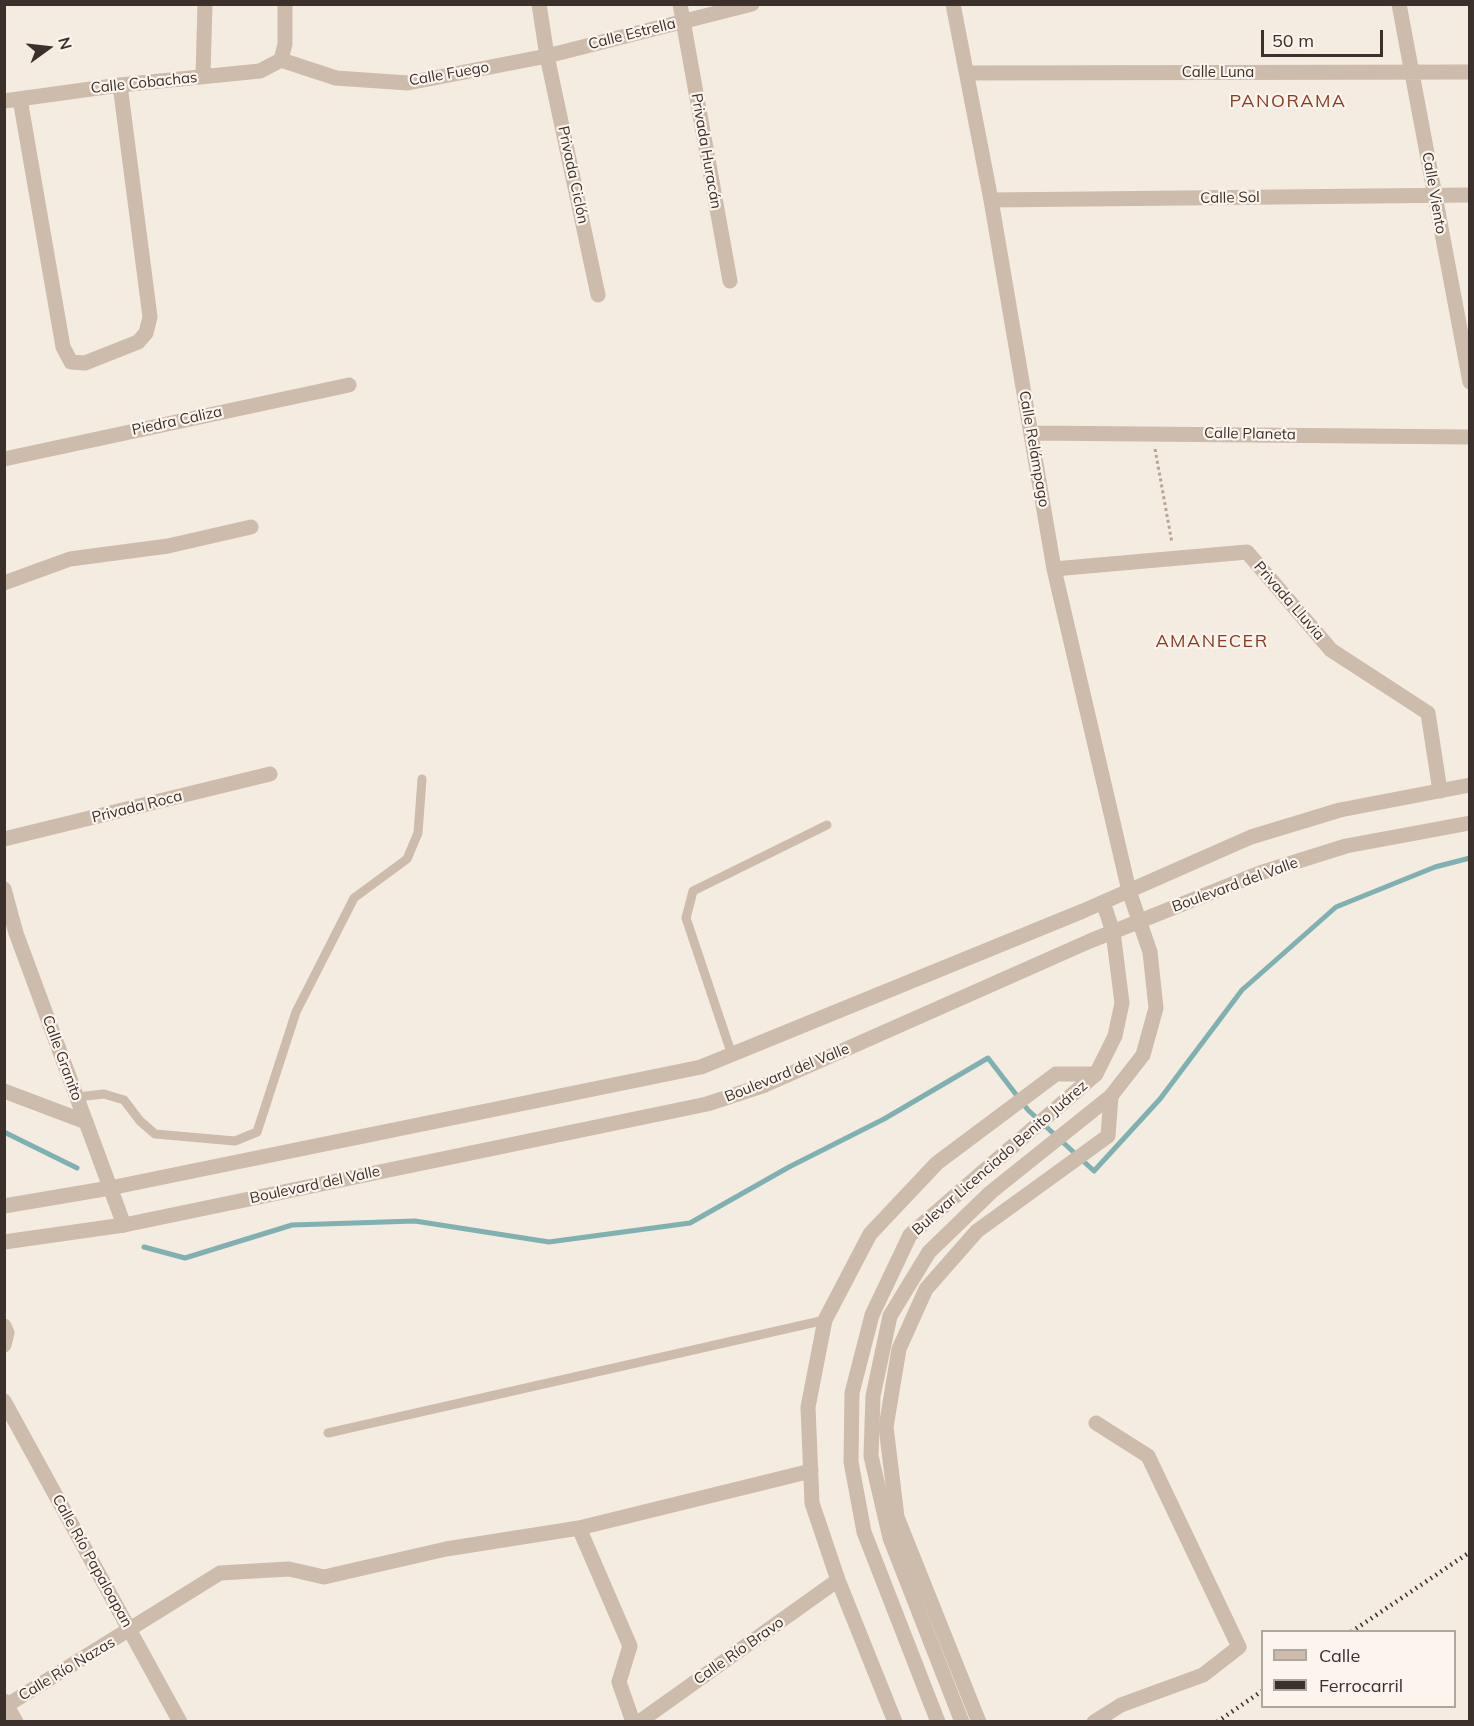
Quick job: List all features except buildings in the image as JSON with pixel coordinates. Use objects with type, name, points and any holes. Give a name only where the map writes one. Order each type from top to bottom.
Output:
[{"type":"street","points":[[202,76],[205,4]]},
{"type":"street","points":[[281,60],[285,44],[285,4]]},
{"type":"street","name":"Privada Ciclón","points":[[539,4],[598,295]]},
{"type":"street","name":"Privada Huracán","points":[[680,4],[730,281]]},
{"type":"street","name":"Calle Estrella","points":[[548,56],[752,4]]},
{"type":"street","name":"Calle Relámpago","points":[[953,4],[991,200],[1054,569],[1129,891]]},
{"type":"street","name":"Calle Viento","points":[[1400,4],[1433,196],[1464,321],[1470,382]]},
{"type":"street","name":"Calle Fuego","points":[[281,60],[336,78],[408,83],[548,56]]},
{"type":"street","name":"Calle Cobachas","points":[[12,100],[120,85],[260,71],[281,60]]},
{"type":"street","name":"Calle Luna","points":[[967,73],[1470,72]]},
{"type":"street","points":[[12,100],[63,347],[71,362],[85,363],[138,342],[146,333],[150,317],[120,85]]},
{"type":"street","name":"Calle Sol","points":[[991,200],[1470,195]]},
{"type":"street","name":"Piedra Caliza","points":[[4,459],[350,385]]},
{"type":"street","name":"Calle Planeta","points":[[1031,433],[1470,436]]},
{"type":"street","points":[[4,583],[70,559],[168,546],[251,527]]},
{"type":"street","name":"Privada Lluvia","points":[[1054,569],[1247,552],[1331,650],[1428,713],[1440,790]]},
{"type":"street","name":"Privada Roca","points":[[4,839],[270,774]]},
{"type":"street","points":[[4,1206],[110,1188],[701,1067],[1103,902],[1251,837],[1340,810],[1470,785]]},
{"type":"street","name":"Boulevard del Valle","points":[[4,1242],[124,1225],[707,1104],[765,1085],[1113,932],[1260,873],[1346,846],[1470,823]]},
{"type":"street","name":"Calle Granito","points":[[4,889],[16,933],[124,1225]]},
{"type":"street","name":"Bulevar Licenciado Benito Juárez","points":[[962,1722],[890,1538],[871,1456],[873,1396],[890,1316],[928,1252],[991,1192],[1112,1096],[1143,1055],[1156,1008],[1150,952],[1129,891]]},
{"type":"street","name":"Bulevar Licenciado Benito Juárez","points":[[938,1722],[864,1532],[851,1462],[852,1393],[872,1315],[910,1235],[1096,1074],[1116,1036],[1122,1003],[1113,932],[1103,902]]},
{"type":"street","points":[[895,1722],[838,1580],[812,1503],[808,1407],[825,1320],[870,1234],[937,1163],[1056,1074],[1096,1074]]},
{"type":"street","points":[[4,1091],[86,1122]]},
{"type":"street","points":[[979,1722],[897,1517],[886,1427],[899,1349],[926,1289],[977,1231],[1108,1136],[1112,1096]]},
{"type":"street","points":[[4,1326],[7,1333],[4,1345]]},
{"type":"street","name":"Calle Río Papaloapan","points":[[4,1401],[180,1722]]},
{"type":"street","points":[[1094,1722],[1121,1705],[1203,1676],[1239,1647],[1148,1456],[1096,1423]]},
{"type":"street","points":[[633,1722],[619,1682],[630,1646],[579,1528],[811,1471]]},
{"type":"street","name":"Calle Río Nazas","points":[[6,1705],[131,1631],[220,1573],[289,1569],[324,1577],[446,1549],[579,1528]]},
{"type":"street","name":"Calle Río Bravo","points":[[639,1722],[838,1580]]},
{"type":"street","points":[[6,1705],[16,1722]]},
{"type":"lane","points":[[76,1097],[104,1094],[124,1100],[140,1121],[155,1134],[235,1141],[257,1132],[296,1012],[354,898],[407,859],[418,833],[422,779]]},
{"type":"lane","points":[[732,1055],[686,918],[693,891],[827,825]]},
{"type":"lane","points":[[328,1433],[825,1320]]},
{"type":"path","points":[[1152,433],[1174,557]]},
{"type":"waterway","points":[[144,1247],[185,1258],[292,1225],[415,1221],[549,1242],[690,1223],[789,1167],[884,1119],[988,1058],[1028,1110],[1094,1171],[1160,1099],[1242,990],[1336,907],[1435,867],[1470,858]]},
{"type":"waterway","points":[[4,1132],[77,1168]]},
{"type":"railway","points":[[1354,1630],[1470,1552]]},
{"type":"railway","points":[[1217,1722],[1261,1692]]},
{"type":"district","name":"PANORAMA","points":[[1288,102]]},
{"type":"district","name":"AMANECER","points":[[1212,642]]}]
